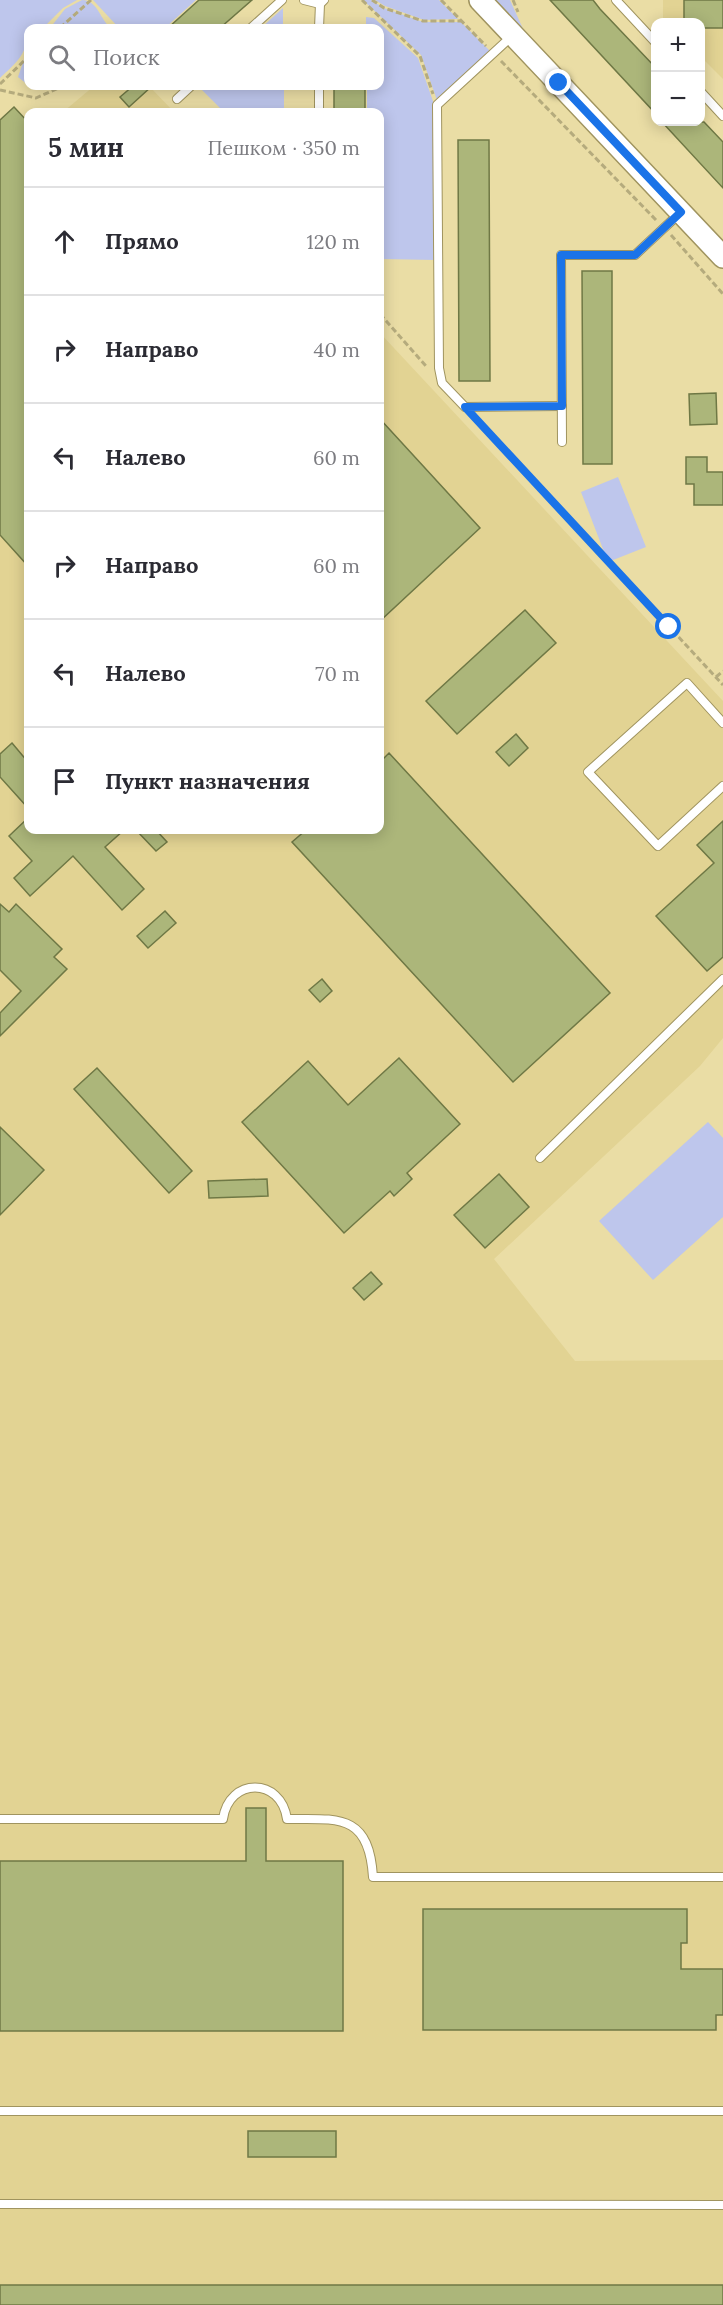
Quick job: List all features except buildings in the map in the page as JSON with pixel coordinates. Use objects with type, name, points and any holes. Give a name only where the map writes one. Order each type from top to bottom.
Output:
[{"type":"main road","points":[[480,0],[723,257]]},
{"type":"lane","points":[[256,24],[282,0]]},
{"type":"lane","points":[[304,0],[322,2],[320,24]]},
{"type":"lane","points":[[616,0],[651,38]]},
{"type":"lane","points":[[513,35],[437,105],[439,368],[442,383],[465,407],[562,406]]},
{"type":"lane","points":[[177,99],[187,90]]},
{"type":"lane","points":[[319,90],[319,108]]},
{"type":"lane","points":[[705,97],[723,116]]},
{"type":"lane","points":[[562,442],[561,255],[635,255],[681,212]]},
{"type":"lane","points":[[723,723],[687,683],[588,772],[658,846],[723,786]]},
{"type":"lane","points":[[540,1158],[723,979]]},
{"type":"lane","points":[[0,1819],[223,1819],[228,1802],[234,1795],[242,1790],[260,1788],[268,1790],[282,1802],[287,1819],[338,1819],[352,1827],[366,1842],[372,1856],[373,1877],[723,1877]]},
{"type":"lane","points":[[0,2111],[723,2111]]},
{"type":"lane","points":[[0,2205],[723,2205]]},
{"type":"path","points":[[64,24],[91,0]]},
{"type":"path","points":[[362,0],[420,56],[437,105]]},
{"type":"path","points":[[372,0],[384,8],[423,21],[461,21]]},
{"type":"path","points":[[441,0],[664,228],[723,294]]},
{"type":"path","points":[[0,84],[24,61]]},
{"type":"path","points":[[0,90],[36,98],[54,90]]},
{"type":"path","points":[[384,318],[442,383]]},
{"type":"path","points":[[465,407],[723,685]]},
{"type":"path","points":[[716,677],[723,671]]},
{"type":"shaded area","points":[[0,0],[77,0],[63,8],[47,24],[24,24],[24,51],[0,78]]},
{"type":"shaded area","points":[[82,0],[87,1],[92,3],[106,24],[53,24],[65,9]]},
{"type":"shaded area","points":[[93,0],[196,0],[169,24],[115,24]]},
{"type":"shaded area","points":[[363,0],[371,0],[384,8],[423,22],[461,22],[492,53],[438,103],[421,55]]},
{"type":"shaded area","points":[[375,0],[439,0],[458,19],[424,20]]},
{"type":"shaded area","points":[[492,0],[510,0],[524,31]]},
{"type":"shaded area","points":[[663,0],[723,0],[723,79],[705,61],[705,18],[663,18]]},
{"type":"shaded area","points":[[283,8],[283,24],[265,24]]},
{"type":"shaded area","points":[[366,17],[374,18],[381,24],[366,24]]},
{"type":"shaded area","points":[[384,27],[418,58],[435,107],[436,260],[384,259],[384,108],[367,108],[367,90],[384,90]]},
{"type":"shaded area","points":[[24,60],[24,82],[18,77]]},
{"type":"shaded area","points":[[89,90],[153,90],[170,108],[68,108]]},
{"type":"shaded area","points":[[202,90],[284,90],[284,108],[220,108]]},
{"type":"shaded area","points":[[24,147],[24,834],[384,834],[384,337],[723,701],[723,1038],[700,1066],[494,1259],[575,1361],[723,1360],[723,2305],[0,2305],[0,168]]},
{"type":"shaded area","points":[[618,477],[646,547],[608,562],[581,492]]},
{"type":"shaded area","points":[[708,1122],[723,1138],[723,1217],[653,1280],[599,1221]]},
{"type":"route","points":[[559,83],[681,212],[635,255],[561,255],[562,406],[465,407],[669,627]]}]
